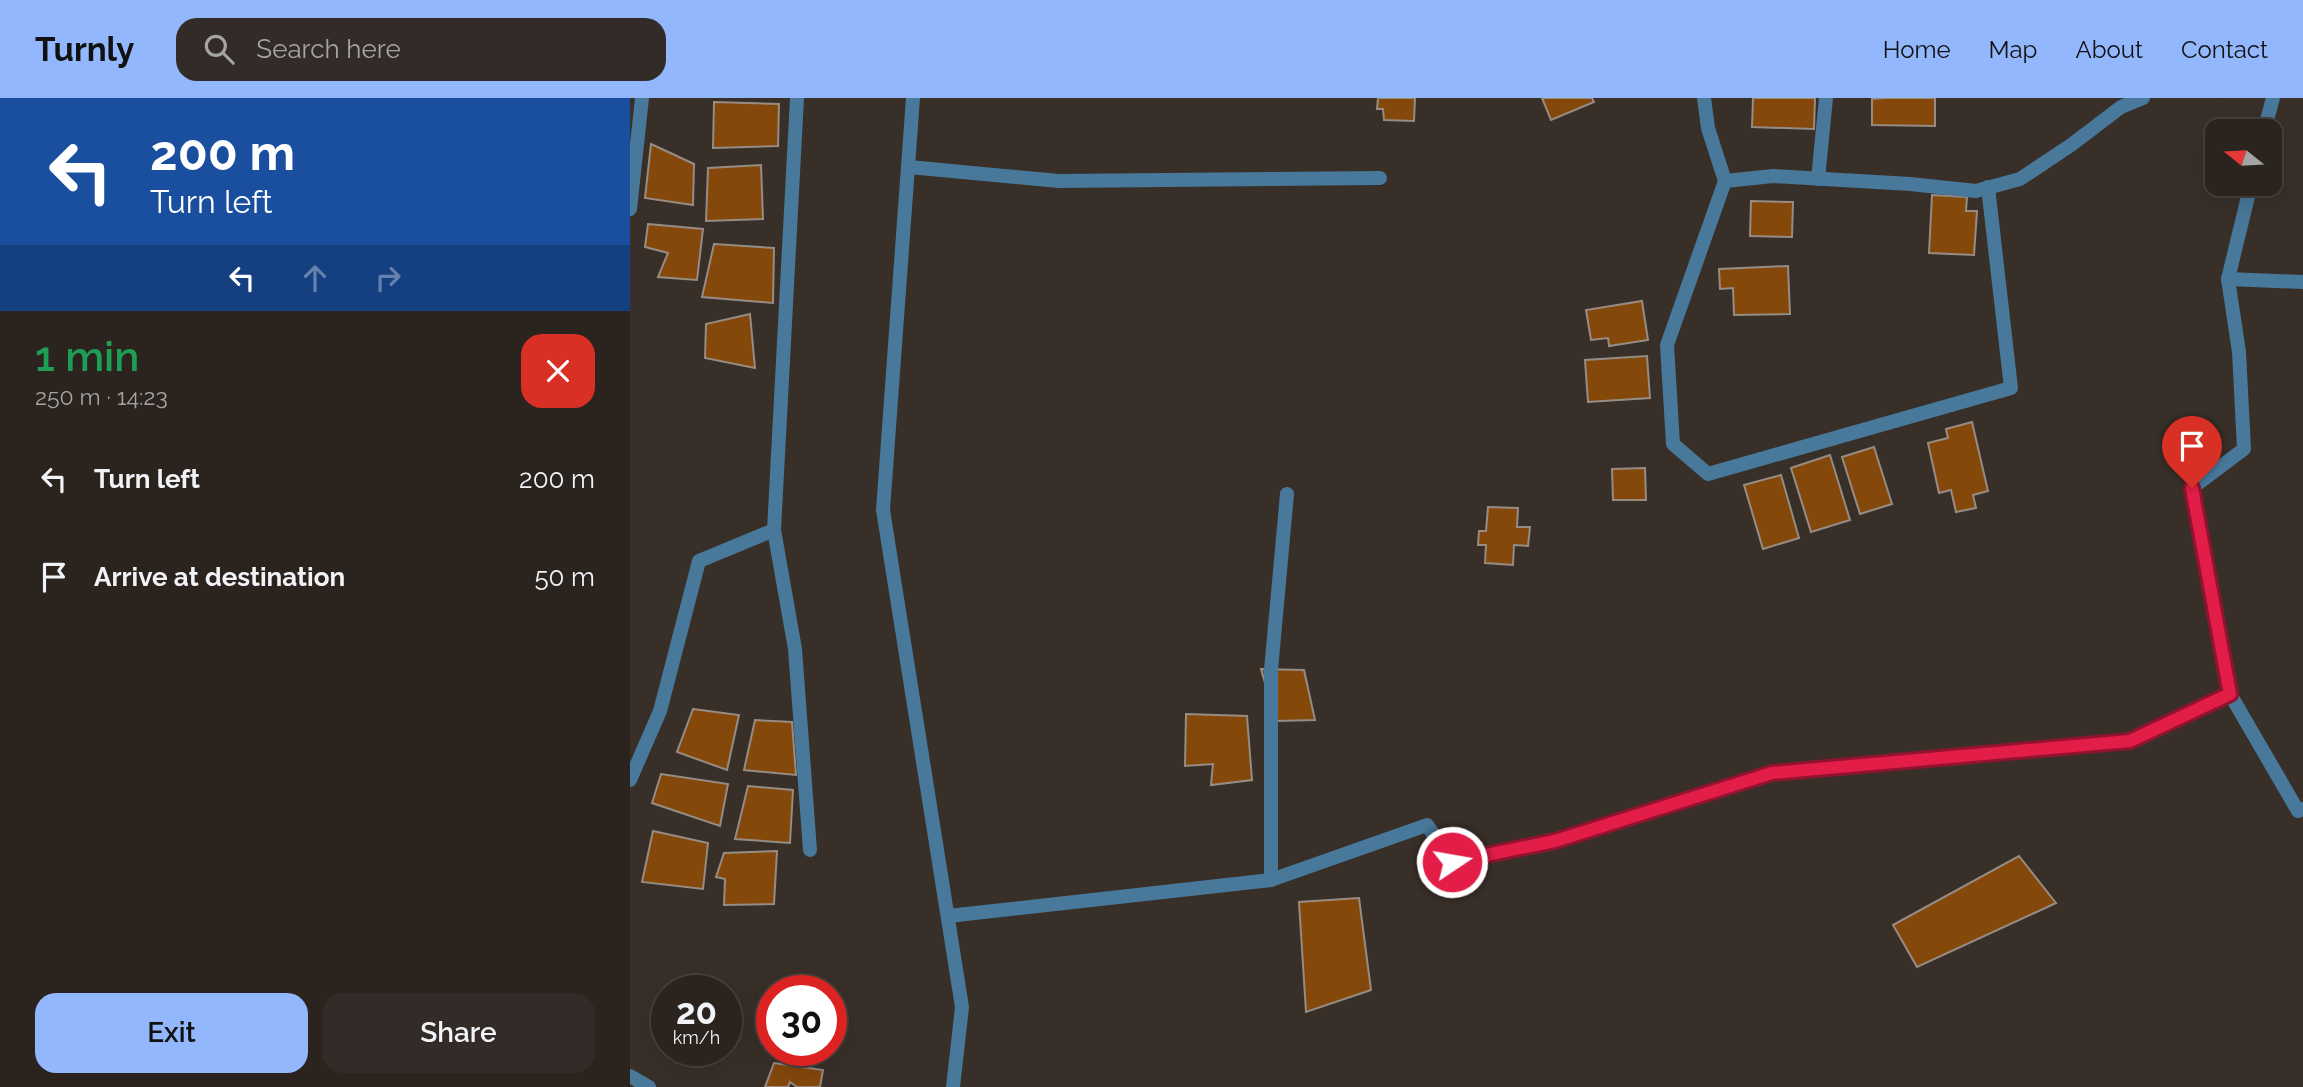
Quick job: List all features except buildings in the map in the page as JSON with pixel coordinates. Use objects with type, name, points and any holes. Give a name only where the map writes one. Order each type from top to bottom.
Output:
[{"type":"street","points":[[630,209],[642,98]]},
{"type":"street","points":[[797,98],[774,530],[795,649],[810,850]]},
{"type":"street","points":[[913,98],[883,510],[962,1007],[953,1087]]},
{"type":"street","points":[[1704,98],[1708,128],[1725,181],[1667,345],[1673,444],[1708,474],[2011,388],[1988,187]]},
{"type":"street","points":[[1818,178],[1826,98]]},
{"type":"street","points":[[2108,116],[2110,98]]},
{"type":"street","points":[[1725,181],[1773,176],[1910,184],[1976,191],[2020,179],[2121,107],[2143,98]]},
{"type":"street","points":[[2267,119],[2273,98]]},
{"type":"street","points":[[909,167],[1059,181],[1380,178]]},
{"type":"street","points":[[2248,196],[2228,279],[2239,352],[2244,449],[2192,488],[2230,694],[2298,810],[2303,809]]},
{"type":"street","points":[[2228,279],[2303,282]]},
{"type":"street","points":[[1271,880],[1271,670],[1287,495]]},
{"type":"street","points":[[630,780],[660,711],[699,561],[774,530]]},
{"type":"street","points":[[948,916],[1271,880],[1427,825],[1452,862],[1555,841],[1772,773],[2130,741],[2230,694]]},
{"type":"street","points":[[630,1076],[649,1087]]},
{"type":"route","points":[[1452,862],[1555,841],[1772,773],[2130,741],[2230,694],[2192,488]]}]
